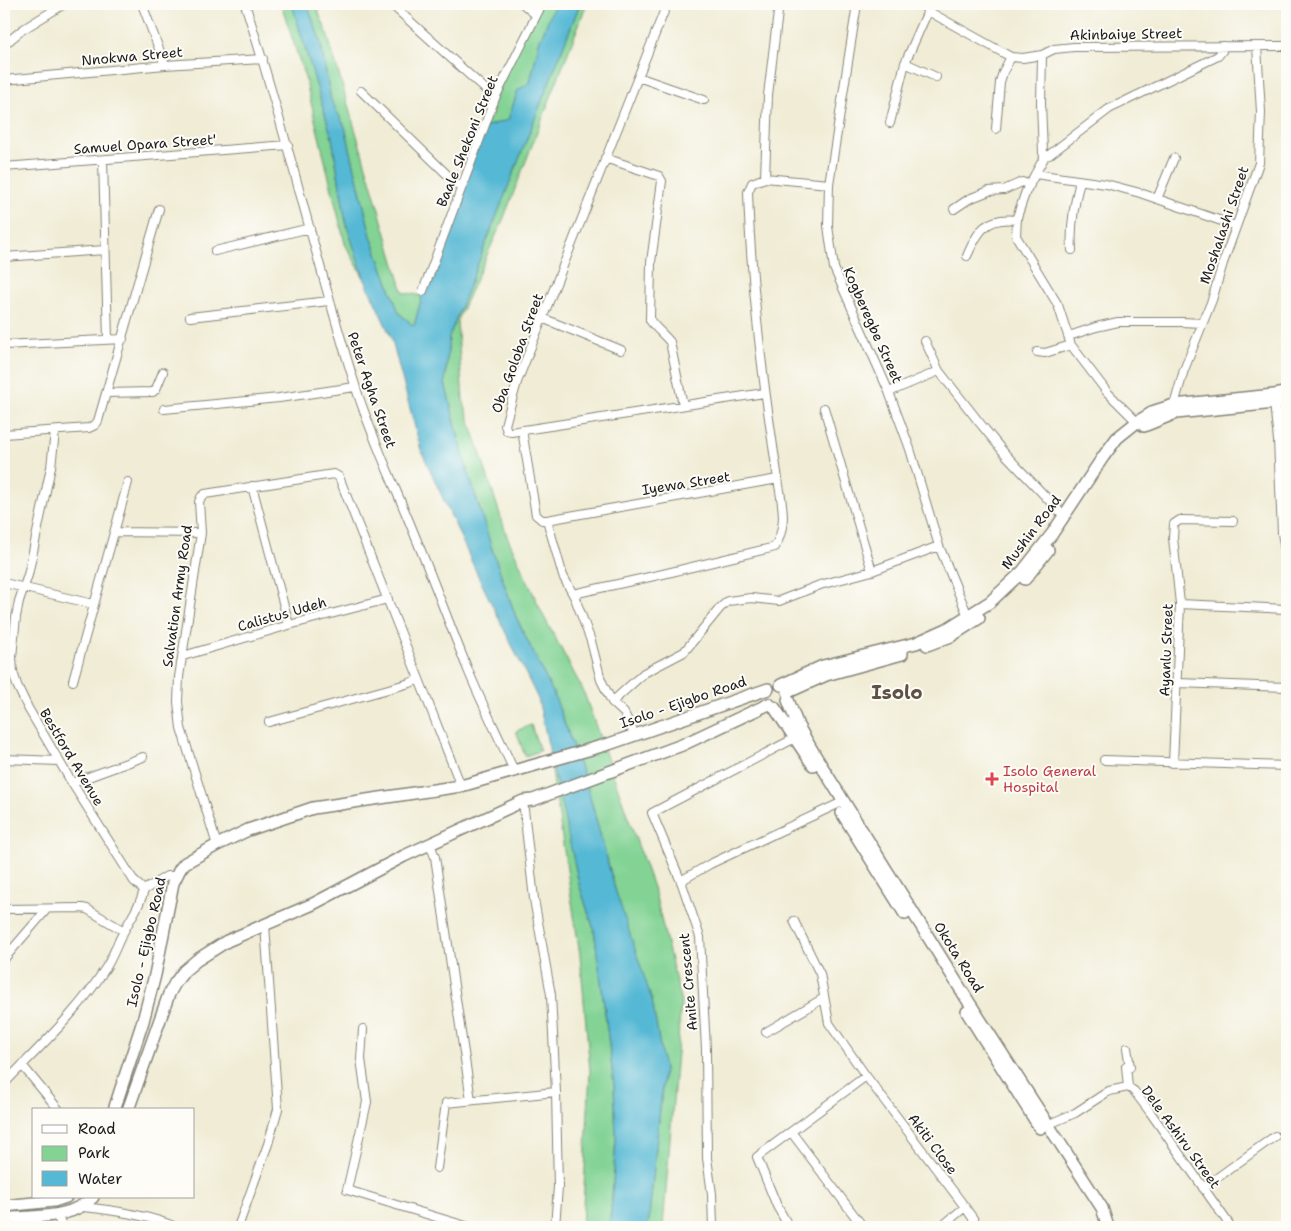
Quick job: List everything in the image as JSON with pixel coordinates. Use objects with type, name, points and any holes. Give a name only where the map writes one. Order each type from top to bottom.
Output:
[{"type":"main road","name":"Mushin Road","points":[[786,692],[823,666],[916,642],[947,629],[990,602],[1014,581],[1045,543],[1117,438],[1155,411],[1174,405],[1274,396],[1287,392]]},
{"type":"main road","name":"Mushin Road","points":[[786,692],[826,675],[890,658],[951,636],[994,607],[1039,564],[1108,461],[1126,438],[1143,426],[1176,413],[1275,404],[1287,400]]},
{"type":"main road","points":[[129,1108],[169,994],[184,971],[197,960],[227,942],[313,904],[404,856],[528,801],[682,745],[772,706],[784,705],[786,692],[773,685],[768,689],[766,695],[772,706],[838,804],[855,836],[998,1064],[1106,1227]]},
{"type":"main road","name":"Isolo - Ejigbo Road","points":[[115,1108],[139,1036],[173,883],[185,864],[216,845],[272,821],[313,808],[461,786],[609,744],[768,689]]},
{"type":"main road","name":"Okota Road","points":[[786,692],[798,726],[820,764],[1047,1125],[1102,1208],[1106,1227]]},
{"type":"main road","points":[[151,986],[169,994]]},
{"type":"main road","points":[[4,1206],[54,1201],[63,1198]]},
{"type":"main road","points":[[4,1219],[56,1216],[83,1207],[92,1198]]},
{"type":"street","points":[[4,45],[22,30],[64,4]]},
{"type":"street","points":[[142,4],[166,65]]},
{"type":"street","name":"Peter Agha Street","points":[[245,4],[288,145],[330,301],[356,387],[380,454],[470,673],[519,769]]},
{"type":"street","points":[[392,4],[495,98]]},
{"type":"street","points":[[523,4],[536,15]]},
{"type":"street","name":"Baale Shekoni Street","points":[[423,291],[495,98],[542,4]]},
{"type":"street","name":"Oba Goloba Street","points":[[522,430],[507,430],[505,425],[517,382],[667,4]]},
{"type":"street","points":[[765,178],[768,95],[779,4]]},
{"type":"street","name":"Kogberegbe Street","points":[[856,4],[829,184],[828,226],[834,268],[889,392],[910,449],[939,546],[968,616]]},
{"type":"street","points":[[890,122],[905,64],[927,8],[1011,57],[1000,82],[996,129]]},
{"type":"street","points":[[1137,422],[1107,392],[1071,345],[1058,305],[1018,242],[1016,236],[1017,220],[1030,185],[1045,156],[1049,155],[1109,109],[1218,56],[1223,46]]},
{"type":"street","name":"Moshalashi Street","points":[[1174,405],[1184,370],[1259,163],[1261,112],[1257,46]]},
{"type":"street","name":"Akinbaiye Street","points":[[1011,57],[1023,58],[1042,55],[1054,49],[1074,47],[1287,46]]},
{"type":"street","points":[[1042,55],[1041,103],[1043,153],[1045,156]]},
{"type":"street","name":"Nnokwa Street","points":[[4,80],[166,65],[263,59]]},
{"type":"street","points":[[905,64],[936,77]]},
{"type":"street","points":[[638,77],[704,100]]},
{"type":"street","points":[[361,90],[461,188]]},
{"type":"street","name":"Samuel Opara Street'","points":[[4,167],[288,145]]},
{"type":"street","points":[[605,158],[659,176],[662,181],[651,262],[650,320],[655,328],[670,342],[683,405]]},
{"type":"street","points":[[1157,199],[1174,158]]},
{"type":"street","points":[[103,160],[108,339]]},
{"type":"street","points":[[1035,174],[1106,184],[1140,193],[1236,226]]},
{"type":"street","points":[[573,594],[775,547],[780,539],[784,519],[764,393],[751,257],[748,192],[752,183],[765,178],[829,184]]},
{"type":"street","points":[[1072,250],[1070,233],[1080,181]]},
{"type":"street","points":[[954,209],[969,198],[989,191],[1004,190],[1022,182],[1030,185]]},
{"type":"street","points":[[4,434],[55,432],[89,428],[98,421],[159,209]]},
{"type":"street","points":[[967,256],[972,244],[985,225],[1000,220],[1017,220]]},
{"type":"street","points":[[215,251],[310,228]]},
{"type":"street","points":[[4,257],[105,250]]},
{"type":"street","points":[[190,317],[330,301]]},
{"type":"street","points":[[542,318],[621,350]]},
{"type":"street","points":[[1069,336],[1118,322],[1202,323]]},
{"type":"street","points":[[4,345],[123,339]]},
{"type":"street","points":[[925,341],[939,372],[1006,455],[1063,516]]},
{"type":"street","points":[[1036,352],[1046,352],[1071,345]]},
{"type":"street","points":[[106,393],[152,392],[156,389],[163,372]]},
{"type":"street","points":[[889,392],[939,372]]},
{"type":"street","points":[[164,409],[279,398],[356,387]]},
{"type":"street","points":[[635,735],[624,712],[612,702],[600,680],[592,641],[573,594],[562,576],[546,520],[542,520],[536,515],[522,430],[764,393]]},
{"type":"street","points":[[1275,404],[1287,555]]},
{"type":"street","points":[[824,408],[872,571]]},
{"type":"street","name":"Bestford Avenue","points":[[55,432],[51,467],[28,575],[16,617],[12,657],[13,672],[16,685],[28,708],[72,783],[124,867],[134,881],[144,890]]},
{"type":"street","name":"Salvation Army Road","points":[[216,845],[181,728],[178,702],[179,677],[201,533],[199,502],[201,497],[205,494],[334,474],[339,477],[388,599]]},
{"type":"street","name":"Iyewa Street","points":[[546,520],[778,479]]},
{"type":"street","points":[[73,681],[128,482]]},
{"type":"street","points":[[252,486],[289,624]]},
{"type":"street","name":"Ayanlu Street","points":[[1173,763],[1180,604],[1173,538],[1174,524],[1180,520],[1233,520]]},
{"type":"street","points":[[115,532],[201,533]]},
{"type":"street","points":[[612,702],[644,673],[684,652],[728,601],[751,598],[779,601],[820,585],[872,571],[939,546]]},
{"type":"street","points":[[4,583],[93,604]]},
{"type":"street","points":[[388,599],[461,786]]},
{"type":"street","name":"Calistus Udeh","points":[[183,656],[289,624],[388,599]]},
{"type":"street","points":[[1180,604],[1287,608]]},
{"type":"street","points":[[269,722],[419,679]]},
{"type":"street","points":[[1178,683],[1287,687]]},
{"type":"street","name":"Anite Crescent","points":[[713,1227],[712,1194],[707,1158],[706,1049],[700,937],[682,884],[652,814],[795,738]]},
{"type":"street","points":[[72,783],[142,757]]},
{"type":"street","points":[[4,759],[59,761]]},
{"type":"street","points":[[1104,760],[1287,766]]},
{"type":"street","points":[[528,801],[534,899],[551,995],[558,1187],[555,1227]]},
{"type":"street","points":[[682,884],[684,879],[710,864],[838,804]]},
{"type":"street","points":[[430,844],[435,857],[471,1100]]},
{"type":"street","points":[[4,1084],[69,1016],[90,990],[106,967],[140,904],[144,890],[167,876],[176,876]]},
{"type":"street","points":[[4,909],[76,907],[87,909],[124,931]]},
{"type":"street","points":[[4,959],[47,909]]},
{"type":"street","name":"Akiti Close","points":[[794,921],[820,974],[828,1023],[979,1227]]},
{"type":"street","points":[[238,1227],[278,1109],[265,925]]},
{"type":"street","points":[[766,1032],[824,998]]},
{"type":"street","points":[[363,1029],[361,1059],[367,1102],[347,1190],[469,1227]]},
{"type":"street","points":[[1127,1048],[1130,1067],[1126,1066],[1128,1087]]},
{"type":"street","points":[[22,1065],[57,1108]]},
{"type":"street","points":[[789,1227],[757,1157],[792,1133],[866,1076]]},
{"type":"street","name":"Dele Ashiru Street","points":[[1047,1125],[1075,1113],[1110,1091],[1128,1087],[1134,1091],[1145,1105],[1231,1227]]},
{"type":"street","points":[[437,1168],[446,1103],[556,1092]]},
{"type":"street","points":[[792,1133],[863,1227]]},
{"type":"street","points":[[1203,1188],[1275,1136]]},
{"type":"street","points":[[83,1207],[123,1213],[176,1227]]},
{"type":"street","points":[[941,1227],[965,1207]]},
{"type":"street","points":[[56,1216],[64,1227]]},
{"type":"green space","points":[[281,4],[292,4],[332,138],[346,223],[364,278],[345,244],[305,78]]},
{"type":"green space","points":[[307,4],[315,4],[326,30],[403,292],[422,296],[414,326],[399,313],[371,236],[345,127],[331,100],[320,40]]},
{"type":"green space","points":[[536,4],[555,4],[539,42],[530,83],[518,90],[508,120],[484,127],[503,78]]},
{"type":"green space","points":[[580,4],[587,4],[503,220],[457,321],[463,400],[507,536],[543,615],[583,690],[655,893],[681,1002],[663,1227],[648,1227],[664,1069],[586,782],[555,697],[516,617],[492,549],[464,458],[445,383],[449,337]]},
{"type":"green space","points":[[531,725],[540,751],[525,756],[516,731]]},
{"type":"green space","points":[[549,752],[561,797],[579,884],[594,930],[602,989],[614,1085],[616,1137],[610,1227],[582,1227],[590,1071],[580,955]]},
{"type":"water","points":[[292,4],[307,4],[320,40],[331,100],[345,127],[371,236],[399,313],[414,326],[422,296],[435,270],[484,127],[508,120],[518,90],[530,83],[539,42],[555,4],[580,4],[449,337],[445,383],[464,458],[492,549],[516,617],[555,697],[586,782],[615,889],[652,1000],[664,1069],[648,1227],[610,1227],[616,1137],[614,1085],[594,930],[579,884],[538,699],[479,578],[421,450],[391,337],[364,278],[346,223],[332,138]]},
{"type":"place","name":"Isolo General Hospital","points":[[992,779]]},
{"type":"district","name":"Isolo","points":[[897,692]]}]
